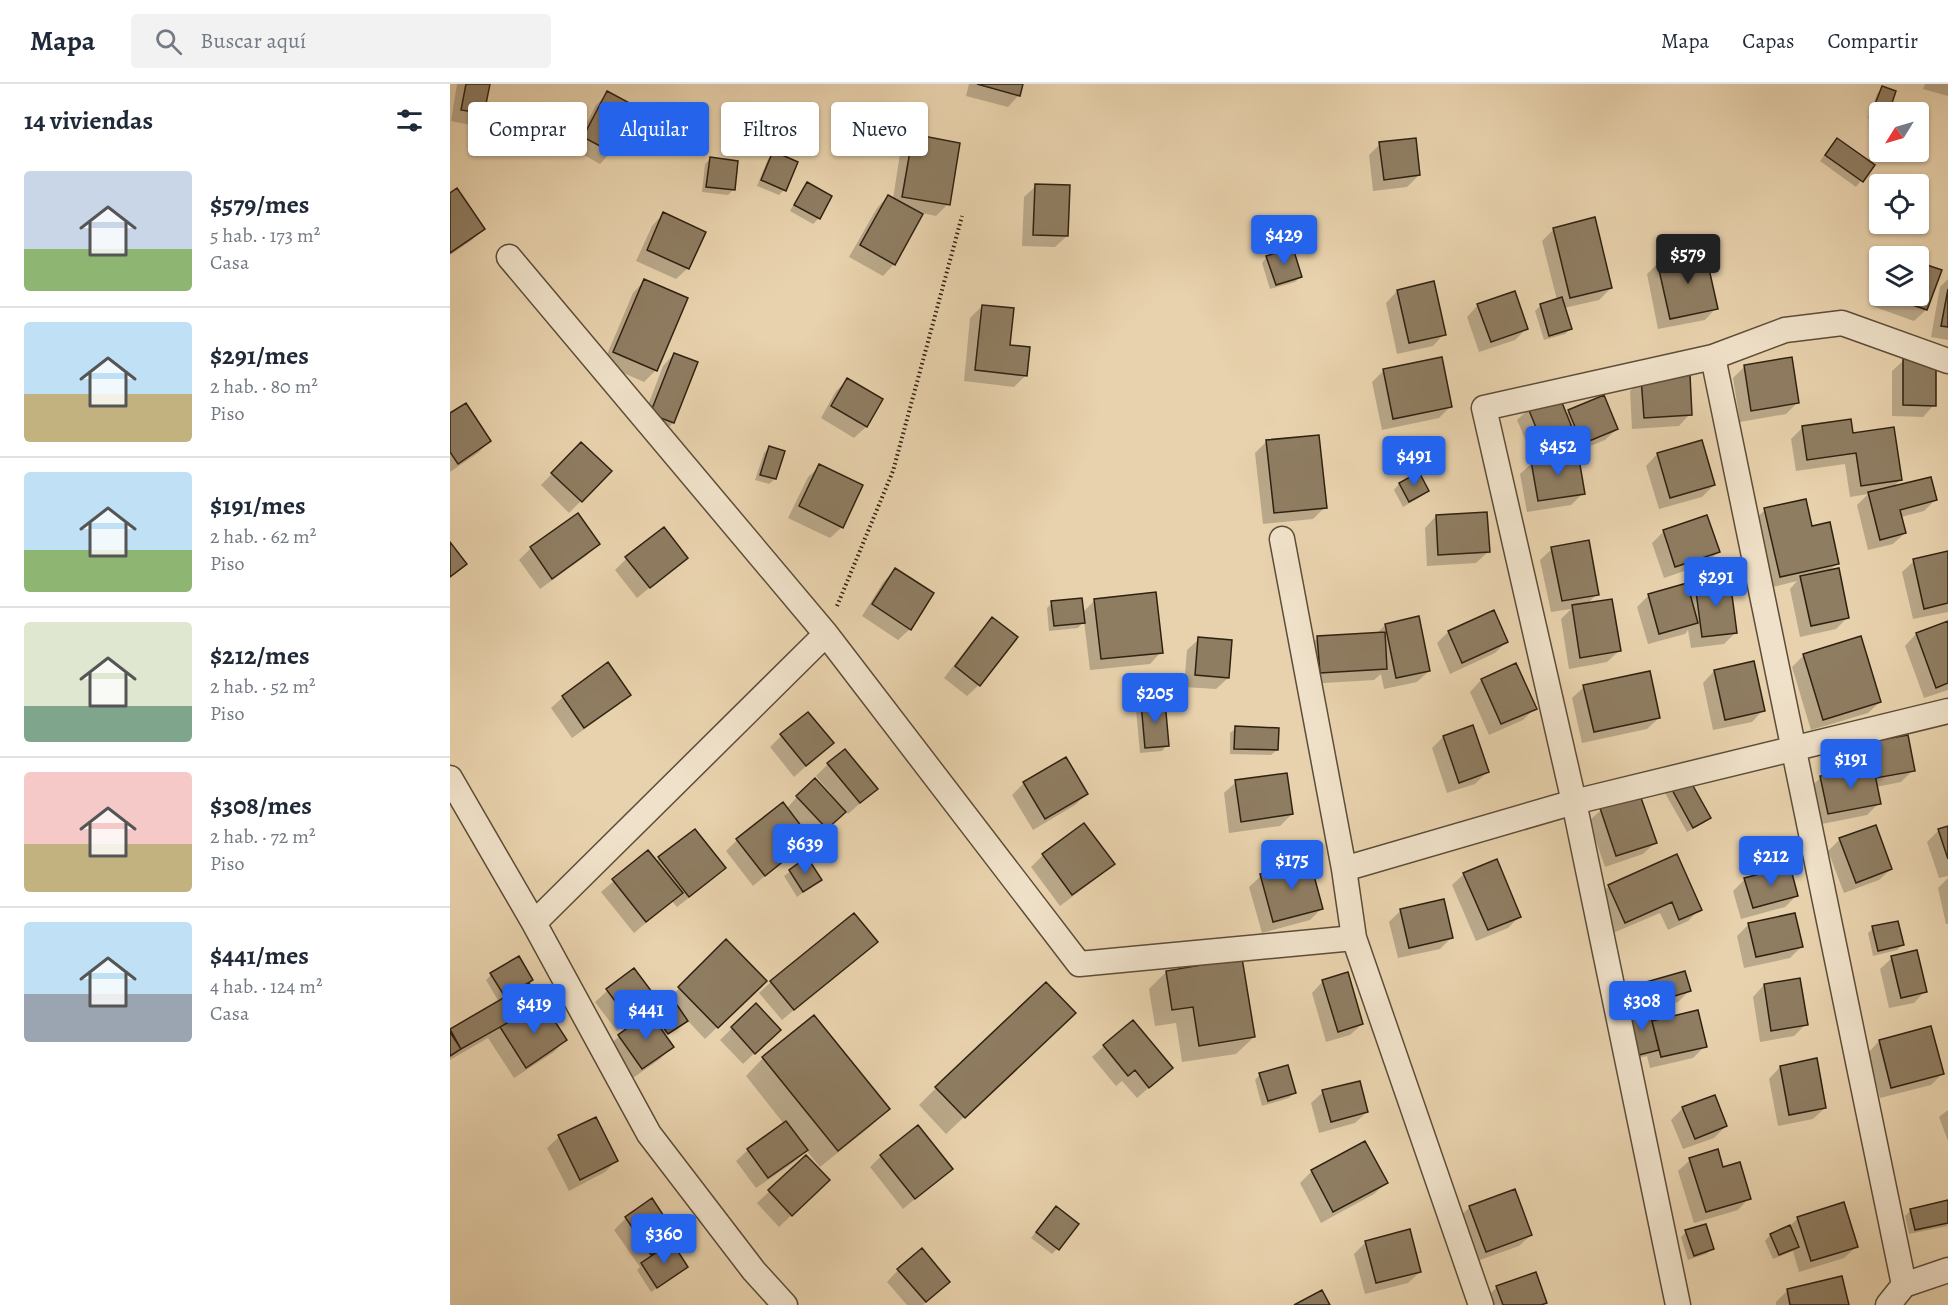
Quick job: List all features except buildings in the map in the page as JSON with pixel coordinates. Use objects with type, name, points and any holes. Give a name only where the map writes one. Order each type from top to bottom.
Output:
[{"type":"street","points":[[509,257],[826,634],[1079,964],[1354,938]]},
{"type":"street","points":[[1678,1305],[1574,802],[1484,408],[1713,357],[1785,330],[1842,323],[1948,361]]},
{"type":"street","points":[[1713,357],[1904,1285]]},
{"type":"street","points":[[1282,539],[1344,869],[1354,938],[1481,1305]]},
{"type":"street","points":[[534,923],[826,634]]},
{"type":"street","points":[[1344,869],[1574,802],[1948,711]]},
{"type":"street","points":[[450,778],[534,923],[649,1134],[754,1271],[785,1305]]},
{"type":"street","points":[[1888,1305],[1904,1285],[1948,1270]]},
{"type":"path","points":[[826,634],[893,471],[962,216]]}]
